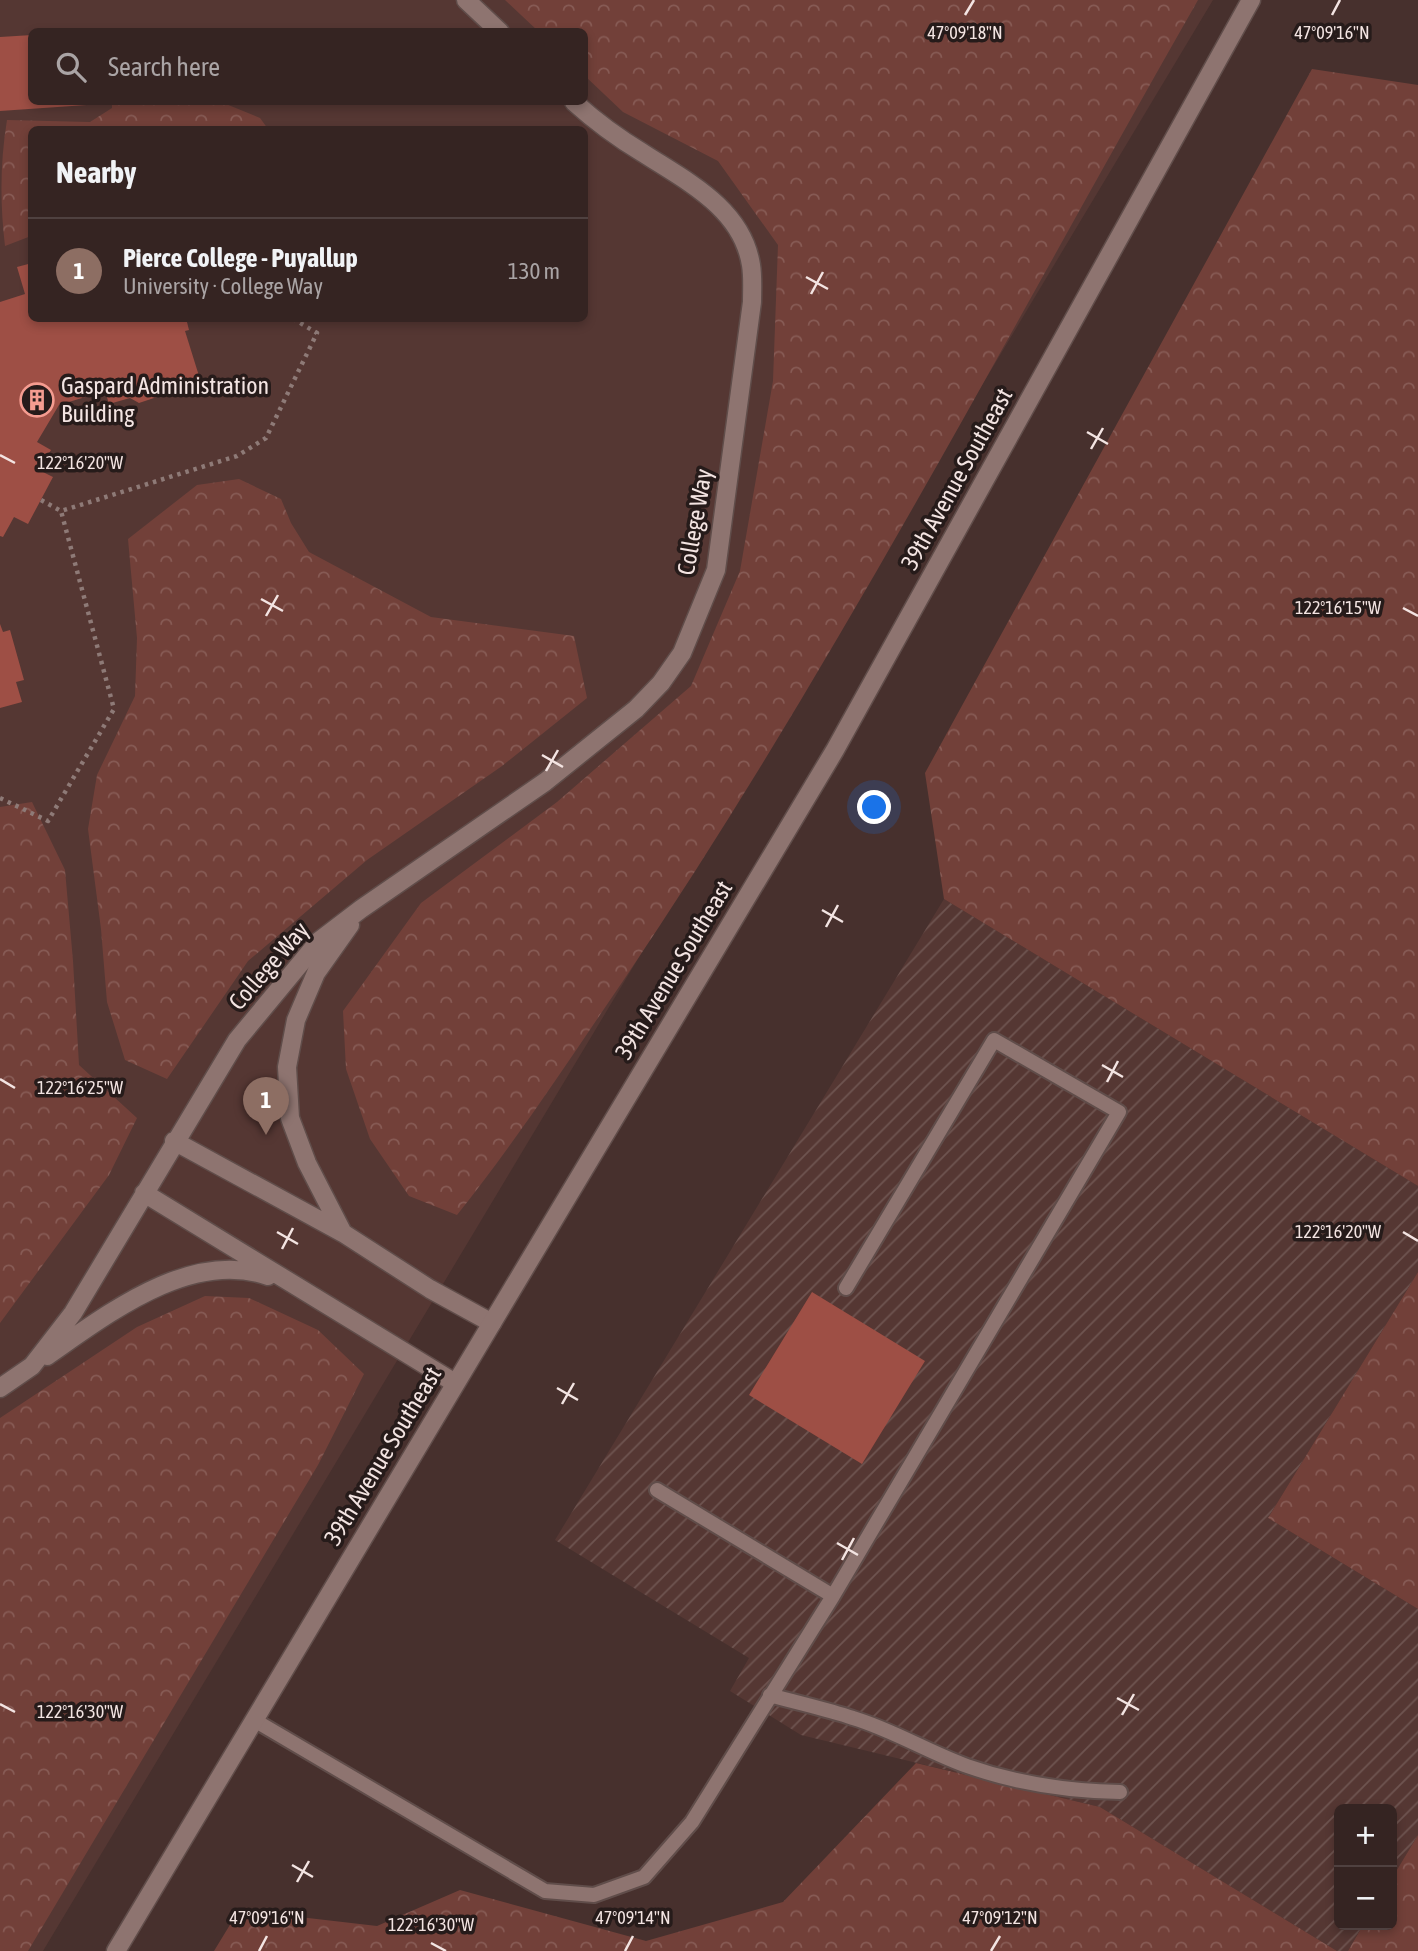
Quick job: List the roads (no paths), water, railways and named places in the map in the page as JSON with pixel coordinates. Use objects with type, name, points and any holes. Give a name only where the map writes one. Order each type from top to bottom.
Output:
[{"type":"street","points":[[466,0],[496,28]]},
{"type":"street","name":"39th Avenue Southeast","points":[[116,1951],[835,750],[1251,0]]},
{"type":"street","name":"College Way","points":[[0,1388],[32,1366],[73,1313],[174,1140],[237,1040],[319,942],[361,909],[545,782],[636,709],[662,683],[682,653],[716,570],[752,302],[751,265],[744,242],[732,221],[713,201],[687,179],[612,133],[578,105]]},
{"type":"street","points":[[343,1233],[307,1163],[290,1118],[287,1068],[296,1020],[316,973],[361,909]]},
{"type":"street","points":[[174,1140],[343,1233],[430,1289],[492,1323]]},
{"type":"street","points":[[144,1193],[455,1383]]},
{"type":"street","points":[[32,1366],[112,1312],[186,1276],[214,1269],[238,1268],[293,1284]]},
{"type":"lane","points":[[254,1720],[545,1891],[594,1895],[643,1877],[692,1822],[833,1596],[1119,1112],[994,1040],[846,1288]]},
{"type":"lane","points":[[657,1490],[833,1596]]},
{"type":"lane","points":[[771,1695],[854,1718],[966,1766],[1019,1782],[1072,1791],[1120,1792]]},
{"type":"place","name":"Gaspard Administration Building","points":[[37,400]]},
{"type":"place","name":"Pierce College - Puyallup","points":[[266,1135]]}]
